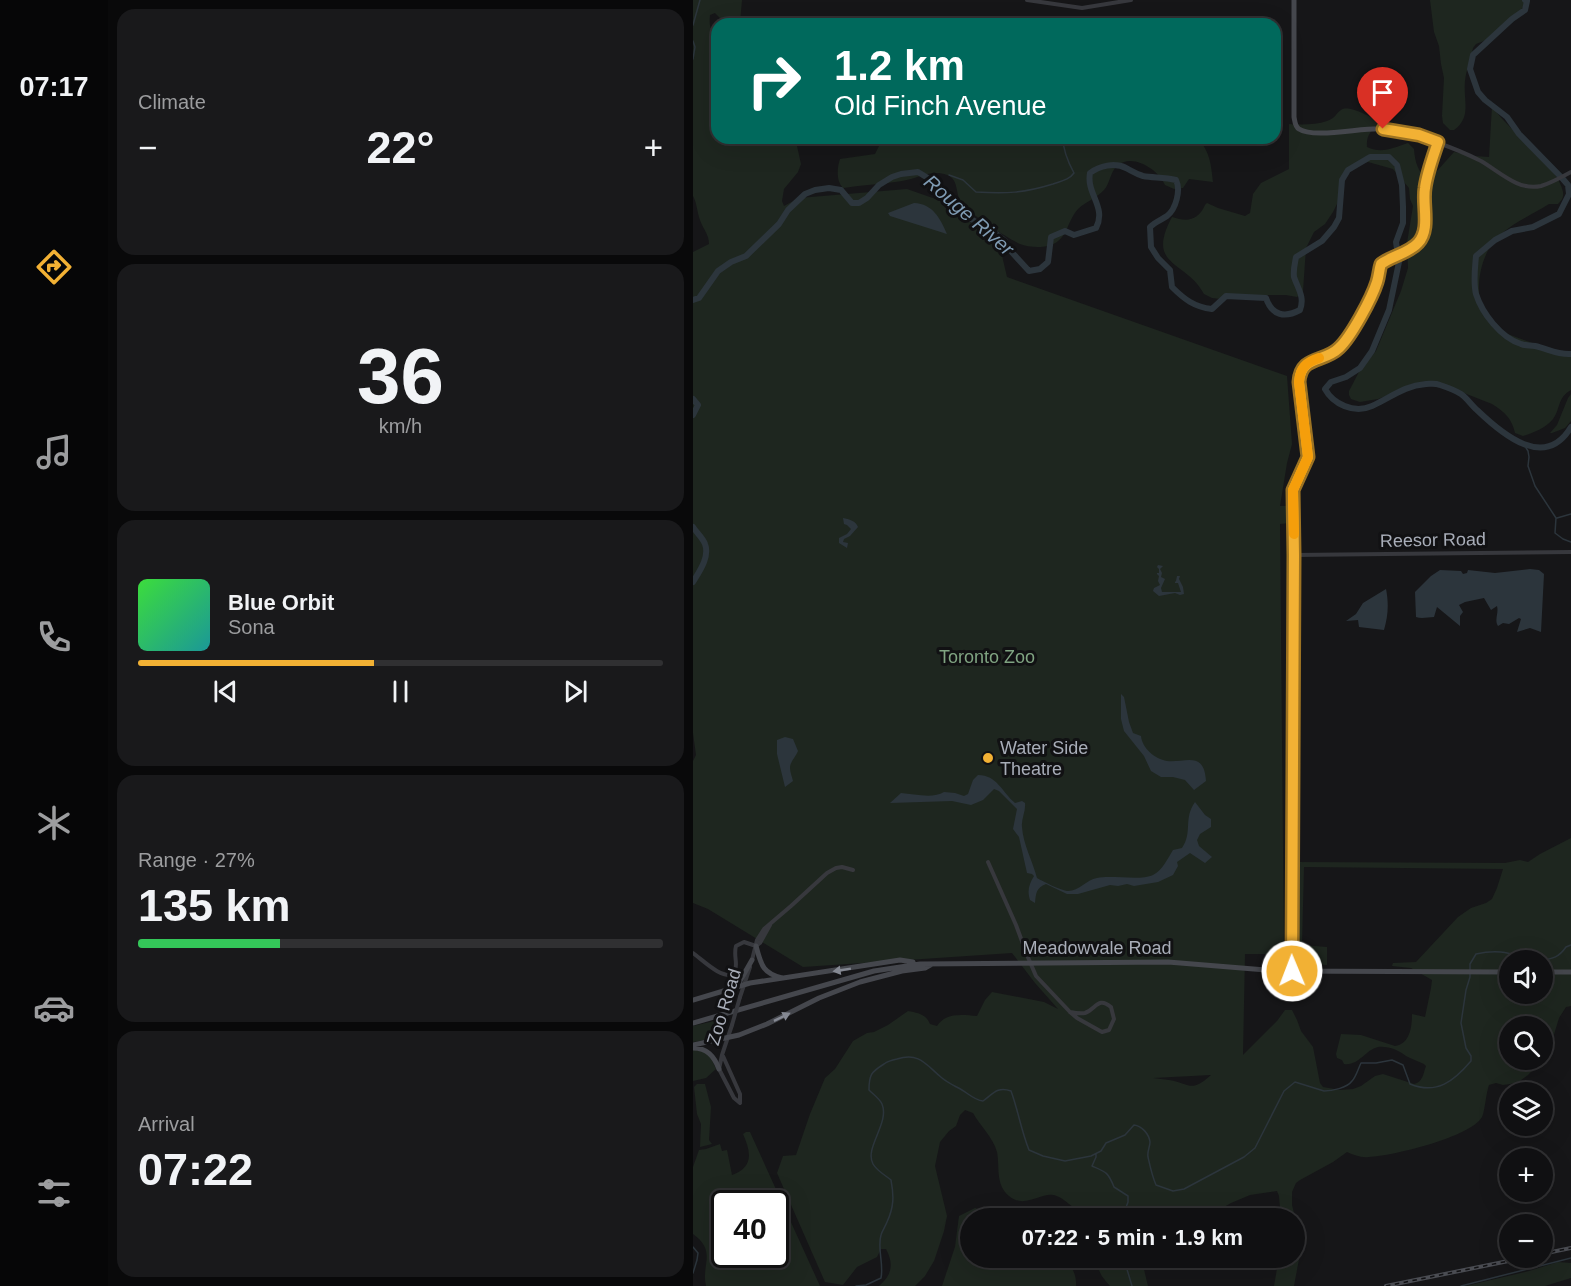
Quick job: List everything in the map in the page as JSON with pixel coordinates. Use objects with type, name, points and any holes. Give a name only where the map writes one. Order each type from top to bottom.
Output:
[{"type":"street","points":[[1027,0],[1079,8],[1131,0]]},
{"type":"street","points":[[1294,0],[1294,117],[1298,129],[1314,133],[1383,129],[1419,135],[1463,152],[1483,162],[1500,175],[1528,186],[1541,186],[1571,172]]},
{"type":"street","points":[[1293,997],[1293,490],[1308,457],[1299,382],[1300,373],[1306,364],[1335,352],[1344,344],[1369,300],[1383,262],[1412,248],[1419,242],[1425,224],[1425,188],[1438,142]]},
{"type":"street","name":"Reesor Road","points":[[1294,555],[1571,552]]},
{"type":"street","points":[[988,862],[1039,980],[1070,1012],[1077,1018],[1102,1032],[1109,1030],[1114,1019],[1111,1006],[1104,1003],[1097,1004],[1082,1014],[1070,1012]]},
{"type":"street","name":"Zoo Road","points":[[719,1069],[734,1098],[740,1103],[740,1094],[722,1055],[756,946],[771,923],[827,873],[842,867],[853,870]]},
{"type":"street","points":[[693,953],[721,973],[731,976],[737,967],[735,954],[737,946],[744,942],[756,946],[762,966],[772,975],[783,979]]},
{"type":"street","points":[[711,994],[740,981],[752,960]]},
{"type":"street","points":[[693,1000],[745,984],[900,960],[920,964]]},
{"type":"street","name":"Meadowvale Road","points":[[693,1023],[874,970],[934,963],[1168,962],[1292,971],[1499,972]]},
{"type":"street","points":[[693,1046],[727,1038],[767,1024],[819,998],[859,982],[902,971],[925,968],[934,963]]},
{"type":"street","points":[[1553,972],[1571,972]]},
{"type":"street","points":[[693,1046],[709,1052],[716,1060],[719,1069]]},
{"type":"street","points":[[719,1069],[722,1055]]},
{"type":"green space","name":"Toronto Zoo","points":[[693,0],[742,0],[740,18],[720,18],[715,13],[710,15],[711,144],[794,144],[797,146],[801,164],[798,172],[784,189],[782,201],[784,206],[799,198],[907,189],[947,203],[1000,247],[1007,277],[1287,376],[1292,444],[1280,506],[1289,506],[1289,523],[1280,524],[1284,954],[1245,954],[1243,1055],[1285,1010],[1292,1010],[1301,1031],[1313,1047],[1320,1083],[1323,1087],[1340,1090],[1353,1089],[1383,1074],[1414,1084],[1419,1081],[1426,1066],[1390,1048],[1378,1047],[1354,1063],[1344,1064],[1336,1054],[1341,1034],[1361,1035],[1395,1046],[1404,1042],[1411,1029],[1412,1014],[1425,1017],[1432,980],[1411,968],[1392,966],[1393,963],[1416,962],[1458,917],[1471,908],[1492,899],[1503,869],[1304,867],[1302,945],[1327,947],[1327,965],[1296,964],[1295,862],[1505,863],[1520,860],[1528,862],[1571,838],[1571,1006],[1566,1007],[1559,1018],[1553,1038],[1553,1016],[1499,1016],[1499,1070],[1533,1070],[1518,1082],[1499,1082],[1489,1085],[1482,1117],[1475,1124],[1463,1132],[1430,1144],[1380,1156],[1363,1157],[1347,1152],[1296,1183],[1292,1192],[1293,1208],[1280,1208],[1277,1191],[1250,1195],[1222,1208],[1074,1208],[1053,1195],[1026,1201],[1015,1200],[1009,1196],[1000,1181],[997,1152],[993,1141],[973,1113],[965,1110],[960,1115],[956,1126],[940,1142],[935,1166],[947,1216],[934,1261],[925,1276],[915,1286],[879,1286],[887,1278],[891,1264],[886,1249],[881,1249],[877,1257],[857,1267],[843,1285],[825,1282],[789,1200],[789,1190],[784,1190],[777,1173],[783,1156],[796,1155],[825,1078],[835,1069],[853,1041],[888,1025],[908,1011],[921,1014],[930,1024],[937,1026],[950,1016],[977,1016],[992,992],[1044,1002],[1058,1009],[1012,953],[803,967],[708,909],[693,903],[693,761],[696,755],[693,733],[693,252],[709,244],[693,196]],"holes":[[[1211,1075],[1204,1081],[1191,1086],[1153,1078]]]},
{"type":"green space","points":[[1430,0],[1528,0],[1521,10],[1489,39],[1476,44],[1473,48],[1465,81],[1465,114],[1460,125],[1454,130],[1450,130],[1443,123],[1444,78]]},
{"type":"green space","points":[[1492,106],[1543,160],[1559,182],[1563,192],[1563,198],[1558,204],[1549,204],[1524,218],[1494,241],[1484,260],[1479,283],[1481,305],[1491,323],[1505,333],[1571,357],[1571,390],[1561,400],[1553,419],[1535,432],[1523,436],[1515,433],[1507,416],[1492,404],[1436,382],[1417,384],[1378,399],[1360,402],[1351,399],[1349,391],[1360,370],[1376,351],[1408,268],[1407,243],[1413,206],[1409,188],[1393,169],[1368,162],[1346,171],[1333,212],[1325,224],[1314,232],[1306,248],[1303,291],[1297,297],[1268,295],[1212,298],[1204,294],[1188,275],[1171,262],[1166,254],[1163,245],[1172,217],[1191,219],[1199,214],[1207,203],[1245,216],[1250,213],[1253,194],[1261,183],[1289,169],[1289,124],[1323,122],[1332,119],[1339,111],[1345,109],[1361,112],[1380,123],[1367,139],[1367,147],[1383,150],[1408,143],[1414,149],[1419,170],[1428,181],[1454,152],[1489,157]]},
{"type":"green space","points":[[880,144],[1202,144],[1209,158],[1213,182],[1189,179],[1183,188],[1174,189],[1165,185],[1157,174],[1144,165],[1130,161],[1123,162],[1117,166],[1104,190],[1078,209],[1059,240],[1054,244],[1037,247],[1020,244],[971,212],[961,202],[951,177],[941,173],[902,181],[843,188],[838,174],[840,159],[875,154]]},
{"type":"green space","points":[[1571,394],[1571,421],[1565,428],[1550,433],[1557,425]]},
{"type":"green space","points":[[727,1018],[721,1038],[693,1042],[693,1026]]},
{"type":"green space","points":[[693,1049],[709,1054],[716,1069],[706,1078],[693,1081]]},
{"type":"green space","points":[[697,1084],[705,1084],[711,1107],[709,1140],[712,1144],[700,1147],[701,1124],[697,1114],[694,1087]]},
{"type":"green space","points":[[750,1132],[776,1190],[711,1190],[711,1268],[789,1268],[789,1218],[820,1286],[706,1286],[706,1252],[700,1240],[693,1234],[693,1167],[699,1150],[720,1144],[722,1151],[727,1150],[732,1175],[744,1168],[747,1163],[748,1147],[743,1134]]},
{"type":"green space","points":[[959,1216],[960,1268],[1072,1268],[1075,1274],[1076,1286],[942,1286],[955,1247]]},
{"type":"green space","points":[[1571,1263],[1571,1278],[1545,1286],[1466,1286],[1539,1268],[1553,1268],[1553,1264]]},
{"type":"green space","points":[[1098,1268],[1144,1268],[1148,1286],[1110,1286]]},
{"type":"green space","name":"Toronto Zoo","points":[[1277,1268],[1297,1268],[1294,1286],[1274,1286]]},
{"type":"shaded area","points":[[914,203],[931,209],[947,234],[890,216],[888,213]]},
{"type":"shaded area","points":[[843,518],[854,522],[858,527],[844,539],[843,542],[848,543],[847,548],[839,543],[839,538],[851,529],[844,524]]},
{"type":"shaded area","points":[[1158,565],[1163,566],[1160,569],[1161,577],[1165,579],[1161,588],[1162,592],[1181,592],[1178,583],[1175,583],[1177,576],[1180,576],[1184,594],[1159,596],[1153,591],[1160,585],[1157,574],[1159,573]]},
{"type":"shaded area","points":[[1440,570],[1461,571],[1463,574],[1468,570],[1495,573],[1539,570],[1544,574],[1541,632],[1530,628],[1517,632],[1521,619],[1519,618],[1509,624],[1503,623],[1498,626],[1497,606],[1491,610],[1484,598],[1459,605],[1463,612],[1460,616],[1460,626],[1437,607],[1434,617],[1416,617],[1415,592]]},
{"type":"shaded area","points":[[1386,589],[1388,610],[1384,630],[1359,627],[1358,620],[1346,621],[1356,614],[1363,603]]},
{"type":"shaded area","points":[[1121,694],[1124,697],[1133,733],[1141,736],[1150,752],[1167,761],[1193,760],[1198,762],[1202,765],[1206,781],[1194,790],[1185,780],[1161,777],[1151,771],[1144,756],[1124,731],[1121,719]]},
{"type":"shaded area","points":[[785,737],[793,739],[798,751],[790,766],[793,781],[785,787],[777,754],[777,740]]},
{"type":"shaded area","points":[[978,775],[995,781],[1015,803],[1022,801],[1025,803],[1023,833],[1037,878],[1060,889],[1075,890],[1097,878],[1141,878],[1153,875],[1165,864],[1173,850],[1182,848],[1187,836],[1189,814],[1195,802],[1211,819],[1211,827],[1200,834],[1197,840],[1199,846],[1212,857],[1205,863],[1190,853],[1177,862],[1178,866],[1173,875],[1158,882],[1134,886],[1110,885],[1078,894],[1067,894],[1046,884],[1037,891],[1035,903],[1030,900],[1029,894],[1034,876],[1027,873],[1019,837],[1013,829],[1017,809],[999,791],[994,789],[983,800],[971,805],[952,801],[890,803],[901,793],[929,796],[944,792],[964,796],[968,794],[973,780]]},
{"type":"waterway","points":[[693,25],[700,0]]},
{"type":"waterway","name":"Rouge River","points":[[1525,0],[1527,1],[1525,10],[1473,55],[1470,69],[1478,92],[1507,117],[1519,134],[1562,178],[1568,185],[1569,194],[1559,214],[1533,227],[1512,231],[1495,240],[1476,256],[1475,289],[1488,317],[1506,336],[1523,345],[1571,354]]},
{"type":"waterway","points":[[693,41],[695,47],[693,59]]},
{"type":"waterway","points":[[949,175],[963,180],[976,192],[1015,192],[1053,184],[1067,179],[1074,173],[1066,156],[1064,144]]},
{"type":"waterway","name":"Rouge River","points":[[693,300],[699,298],[718,271],[746,256],[779,224],[788,210],[805,194],[829,188],[841,190],[852,203],[859,203],[892,177],[918,172],[931,180],[962,214],[1005,241],[1008,248],[1029,271],[1040,269],[1048,262],[1051,237],[1065,231],[1074,235],[1096,228],[1099,214],[1091,188],[1090,173],[1098,168],[1112,165],[1122,166],[1143,176],[1176,180],[1178,194],[1173,209],[1167,216],[1150,227],[1151,247],[1170,270],[1172,287],[1181,295],[1190,302],[1212,309],[1226,296],[1266,298],[1275,312],[1289,314],[1300,310],[1302,301],[1294,277],[1296,257],[1322,241],[1334,227],[1339,218],[1342,180],[1348,170],[1370,157],[1389,157],[1397,165],[1402,185],[1403,207],[1403,223],[1396,242],[1399,262],[1389,310],[1372,351],[1360,368],[1346,377],[1331,382],[1325,389],[1339,403],[1358,409],[1372,406],[1411,387],[1438,384],[1461,394],[1511,438],[1536,447],[1549,446],[1561,440],[1571,427]]},
{"type":"waterway","name":"Rouge River","points":[[693,399],[698,405],[693,415]]},
{"type":"waterway","points":[[1523,443],[1528,451],[1528,466],[1535,486],[1556,518],[1555,533],[1571,542]]},
{"type":"waterway","points":[[1557,518],[1571,514]]},
{"type":"waterway","name":"Rouge River","points":[[693,527],[703,540],[706,549],[703,564],[693,582]]},
{"type":"waterway","points":[[1553,958],[1571,945]]},
{"type":"waterway","points":[[856,1286],[866,1285],[881,1278],[881,1233],[892,1206],[891,1180],[877,1169],[871,1158],[884,1111],[881,1102],[869,1090],[870,1081],[872,1074],[887,1062],[905,1057],[922,1061],[947,1081],[983,1101],[999,1090],[1011,1091],[1029,1150],[1043,1156],[1065,1161],[1091,1156],[1101,1151],[1106,1143],[1125,1135],[1134,1125],[1140,1127],[1149,1139],[1148,1157],[1156,1185],[1173,1191],[1184,1189],[1244,1157],[1255,1148],[1284,1091],[1295,1082],[1324,1091],[1335,1090],[1350,1083],[1361,1063],[1392,1060],[1403,1065],[1410,1084],[1420,1087],[1437,1087],[1458,1075],[1471,1061],[1461,1023],[1470,977],[1470,964],[1476,954],[1499,952]]},
{"type":"waterway","points":[[1096,1154],[1092,1166],[1106,1173],[1114,1187],[1128,1196],[1126,1208]]},
{"type":"waterway","points":[[693,1247],[698,1253],[693,1273]]},
{"type":"waterway","points":[[1461,1286],[1571,1258]]},
{"type":"waterway","points":[[1127,1268],[1132,1286]]},
{"type":"railway","points":[[1553,1252],[1571,1248]]},
{"type":"railway","points":[[1386,1286],[1499,1263]]},
{"type":"slow traffic","points":[[1294,534],[1293,490],[1308,457],[1299,382],[1300,373],[1306,364],[1319,358]]},
{"type":"place","name":"Water Side Theatre","points":[[988,758]]},
{"type":"route","points":[[1292,971],[1293,490],[1308,457],[1299,382],[1300,373],[1306,364],[1335,352],[1344,344],[1377,283],[1381,264],[1412,248],[1419,242],[1423,233],[1425,188],[1438,142],[1419,135],[1383,129]]}]
